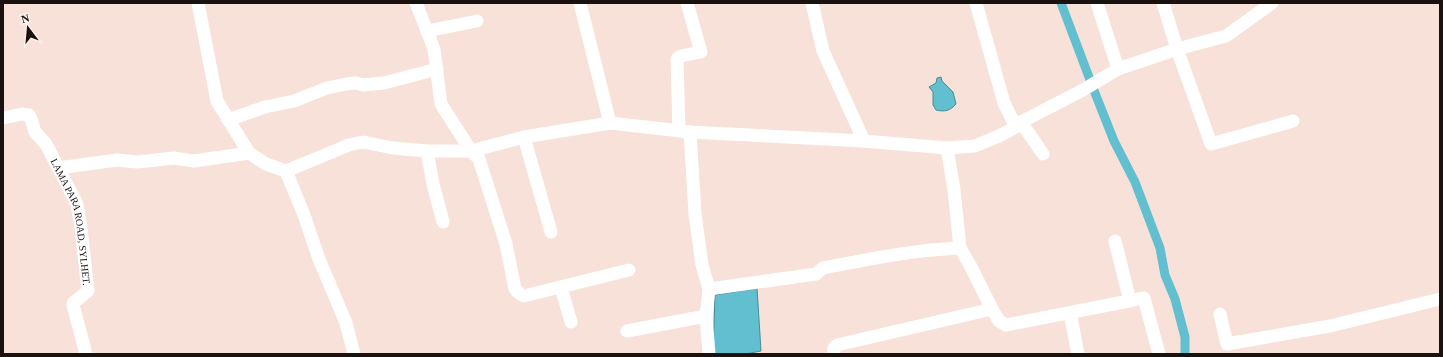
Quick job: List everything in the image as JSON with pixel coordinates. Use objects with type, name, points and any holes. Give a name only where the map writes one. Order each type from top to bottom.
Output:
[{"type":"street","points":[[198,3],[217,101],[249,153],[266,164],[286,171],[349,145],[362,142],[393,148],[427,151],[471,151],[524,137],[610,123],[685,131],[864,141],[947,148],[975,146],[999,136],[1118,69],[1177,49],[1226,36],[1258,7],[1272,3]]},
{"type":"street","points":[[416,3],[434,49],[441,104],[471,151],[479,159],[506,244],[515,289],[524,296],[629,270]]},
{"type":"street","points":[[580,3],[610,123]]},
{"type":"street","points":[[687,3],[701,52],[681,56],[677,59],[702,265],[710,289],[706,316],[709,354]]},
{"type":"street","points":[[812,3],[823,51],[864,141]]},
{"type":"street","points":[[976,3],[1004,103],[1018,124],[1043,154]]},
{"type":"street","points":[[1097,3],[1118,69]]},
{"type":"street","points":[[1163,3],[1177,49],[1211,144],[1293,121]]},
{"type":"street","points":[[427,31],[477,21]]},
{"type":"street","points":[[228,120],[265,107],[294,101],[333,87],[356,83],[363,85],[384,83],[437,69]]},
{"type":"street","name":"LAMA PARA ROAD, SYLHET.","points":[[3,118],[22,114],[29,115],[34,132],[46,144],[77,204],[88,291],[72,305],[86,354]]},
{"type":"street","points":[[524,137],[551,232]]},
{"type":"street","points":[[947,148],[954,190],[960,248],[999,322],[1006,325],[1144,298],[1159,354]]},
{"type":"street","points":[[427,151],[433,184],[443,222]]},
{"type":"street","points":[[58,168],[117,160],[137,162],[174,158],[194,161],[249,153]]},
{"type":"street","points":[[286,171],[304,215],[319,259],[346,323],[354,354]]},
{"type":"street","points":[[1115,241],[1130,301]]},
{"type":"street","points":[[710,289],[816,274],[823,268],[896,254],[960,248]]},
{"type":"street","points":[[561,287],[571,322]]},
{"type":"street","points":[[1220,314],[1227,344],[1330,326],[1440,299]]},
{"type":"street","points":[[834,354],[834,348],[837,345],[992,308]]},
{"type":"street","points":[[1070,313],[1078,354]]},
{"type":"street","points":[[627,331],[706,316]]},
{"type":"water","points":[[941,77],[942,81],[953,92],[956,104],[949,110],[945,111],[936,110],[933,105],[933,92],[929,87],[936,83],[937,78]]},
{"type":"water","points":[[757,288],[761,351],[745,354],[713,354],[715,295]]},
{"type":"waterway","points":[[1061,3],[1114,141],[1135,182],[1160,248],[1165,275],[1175,299],[1185,337],[1185,354]]}]
